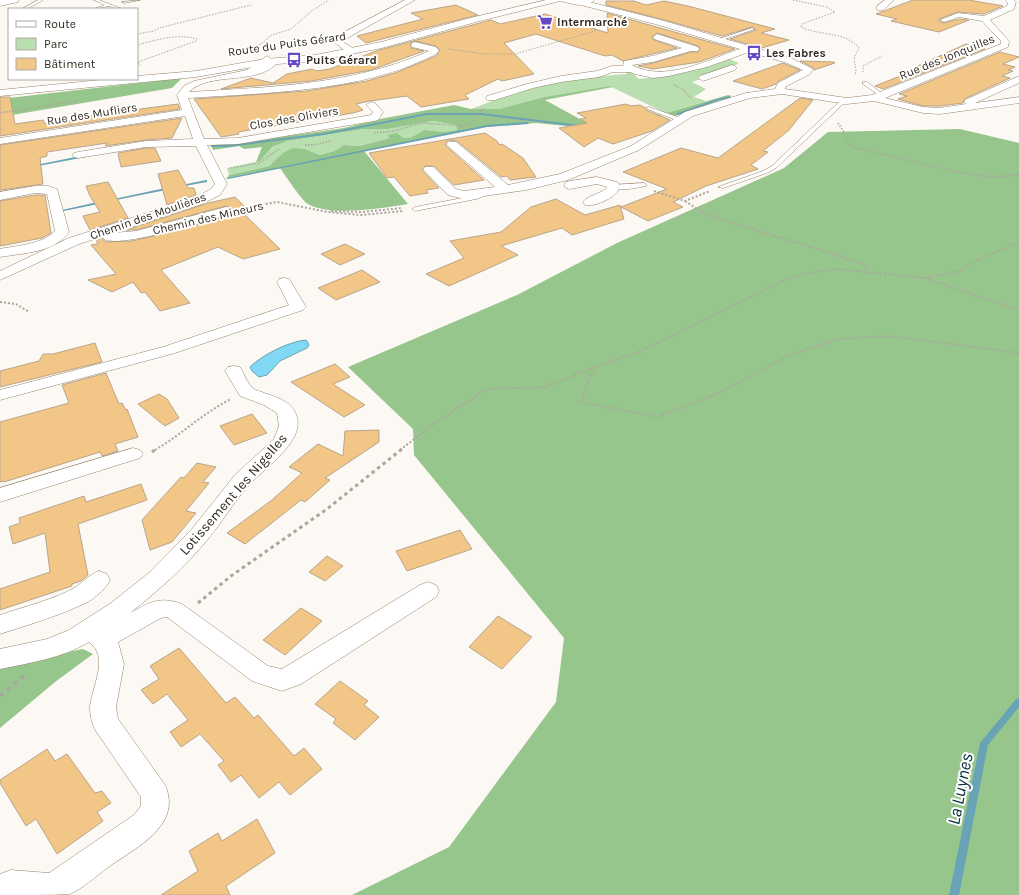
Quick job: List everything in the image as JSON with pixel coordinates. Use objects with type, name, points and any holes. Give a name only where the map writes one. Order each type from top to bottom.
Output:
[{"type":"main road","points":[[0,3],[14,0]]},
{"type":"main road","name":"Route du Puits Gérard","points":[[155,77],[230,65],[315,58],[422,34],[558,0]]},
{"type":"main road","name":"Route du Puits Gérard","points":[[532,6],[566,1],[588,2]]},
{"type":"main road","name":"Route du Puits Gérard","points":[[138,79],[213,72],[268,61]]},
{"type":"main road","name":"Route du Puits Gérard","points":[[0,93],[126,80]]},
{"type":"street","points":[[349,50],[337,41],[411,0]]},
{"type":"street","points":[[880,8],[890,0]]},
{"type":"street","name":"Rue des Jonquilles","points":[[878,96],[902,88],[1005,45],[1005,41],[985,19],[1011,7],[1012,2],[1009,0]]},
{"type":"street","points":[[588,2],[790,61],[808,69],[806,72],[787,80],[780,85],[779,88],[782,91]]},
{"type":"street","points":[[944,20],[958,15],[985,19]]},
{"type":"street","points":[[657,37],[714,55]]},
{"type":"street","points":[[182,95],[282,88],[356,77],[403,64],[435,51],[433,49],[414,45]]},
{"type":"street","points":[[630,69],[627,66],[627,63],[653,59],[691,48]]},
{"type":"street","points":[[491,98],[530,86],[562,79],[599,74],[612,69],[630,69],[644,75],[670,74],[749,49]]},
{"type":"street","points":[[754,59],[767,54]]},
{"type":"street","points":[[182,95],[187,87],[196,83],[251,71],[268,61]]},
{"type":"street","points":[[703,78],[740,65]]},
{"type":"street","points":[[955,109],[1019,79]]},
{"type":"street","points":[[428,169],[455,194],[484,192],[553,181],[635,148],[689,114],[749,95],[782,91],[797,95],[847,101],[878,96],[923,110],[955,109],[1019,100]]},
{"type":"street","name":"Chemin des Moulières","points":[[0,276],[18,266],[74,241],[198,202],[216,192],[221,184],[200,143],[182,95]]},
{"type":"street","name":"Clos des Oliviers","points":[[200,143],[238,141],[374,118],[378,112],[371,105]]},
{"type":"street","name":"Rue des Mufliers","points":[[0,141],[188,112]]},
{"type":"street","points":[[78,155],[146,144],[200,143]]},
{"type":"street","points":[[452,144],[505,189]]},
{"type":"street","points":[[553,181],[566,185],[579,184],[594,180],[607,181],[613,185],[612,191],[589,202]]},
{"type":"street","points":[[0,196],[39,190],[50,190],[53,192],[62,232],[56,238],[42,244],[0,253]]},
{"type":"street","name":"Chemin des Mineurs","points":[[74,241],[80,244],[109,237],[136,235],[226,211]]},
{"type":"street","points":[[0,269],[18,266]]},
{"type":"street","points":[[0,395],[169,350],[298,307],[284,282]]},
{"type":"street","points":[[234,371],[246,392]]},
{"type":"street","name":"Lotissement les Nigelles","points":[[97,634],[178,559],[199,536],[241,481],[282,442],[287,435],[290,427],[286,412],[277,404],[246,392]]},
{"type":"street","points":[[0,495],[133,454]]},
{"type":"street","points":[[0,625],[67,601],[84,593],[99,580]]},
{"type":"street","points":[[0,659],[47,649],[74,638],[97,634],[162,608],[174,610],[261,674],[282,680],[292,677],[428,591]]},
{"type":"street","points":[[0,891],[11,885],[51,892],[144,824],[155,810],[155,794],[105,722],[103,707],[112,664],[108,647],[97,634]]},
{"type":"lane","points":[[26,8],[41,0]]},
{"type":"lane","points":[[96,0],[109,7]]},
{"type":"lane","points":[[124,2],[138,0]]},
{"type":"lane","points":[[718,40],[753,29]]},
{"type":"lane","points":[[865,83],[878,96]]},
{"type":"lane","points":[[721,187],[766,172],[774,167],[840,104],[847,101]]},
{"type":"lane","points":[[649,108],[681,120]]},
{"type":"lane","points":[[612,187],[642,186]]},
{"type":"lane","points":[[411,208],[474,198],[480,196],[484,192]]},
{"type":"path","points":[[230,65],[238,59],[240,55],[238,54],[261,44],[272,35],[291,29],[313,10],[329,0]]},
{"type":"path","points":[[793,0],[827,7],[835,12],[802,24],[801,27],[847,39],[857,44],[859,48],[854,58],[856,70],[855,76]]},
{"type":"path","points":[[138,34],[154,31],[158,28],[251,5]]},
{"type":"path","points":[[433,49],[457,49],[485,54],[509,54],[526,51],[592,32],[596,30],[594,28]]},
{"type":"path","points":[[138,45],[164,39],[188,37],[197,39],[196,41],[138,63]]},
{"type":"path","points":[[865,83],[863,66],[882,56]]},
{"type":"path","points":[[138,63],[143,66]]},
{"type":"path","points":[[672,84],[684,90],[689,97],[696,99]]},
{"type":"path","points":[[369,133],[394,131],[422,123],[465,126],[473,122],[478,113]]},
{"type":"path","points":[[829,115],[840,125],[848,145],[865,152],[914,161],[955,173],[984,178],[1019,175]]},
{"type":"path","points":[[300,145],[314,145],[329,141]]},
{"type":"path","points":[[215,172],[259,163],[280,148]]},
{"type":"path","points":[[642,186],[685,201],[705,214],[864,264],[868,272]]},
{"type":"path","points":[[685,201],[721,187]]},
{"type":"path","name":"Chemin des Mineurs","points":[[226,211],[277,202],[328,212],[361,215],[390,213],[411,208]]},
{"type":"path","points":[[328,212],[362,212],[411,208]]},
{"type":"path","points":[[925,278],[960,271],[975,261],[1019,242]]},
{"type":"path","points":[[182,616],[231,576],[327,509],[435,423],[487,389],[545,387],[594,367],[636,353],[784,281],[807,273],[834,269],[925,278],[947,287],[984,297],[1019,310]]},
{"type":"path","points":[[0,302],[15,302],[25,307],[29,312]]},
{"type":"path","points":[[594,367],[581,402],[658,417],[721,392],[791,354],[840,339],[890,336],[1019,353]]},
{"type":"path","points":[[133,454],[153,451],[167,443],[214,407],[246,392]]},
{"type":"green space","points":[[730,59],[738,64],[698,78],[701,79],[692,82],[706,89],[694,97],[706,101],[666,113],[609,86],[544,97],[499,109],[471,109],[516,92],[554,83],[627,74],[625,70],[632,73],[639,79],[651,78],[685,72]]},
{"type":"green space","points":[[182,78],[172,88],[12,115],[0,99]]},
{"type":"green space","points":[[609,86],[613,87],[545,100],[589,124],[650,114],[658,114],[663,117],[597,127],[576,127],[536,123],[485,127],[364,151],[408,204],[385,208],[343,211],[318,208],[305,202],[280,168],[227,178],[229,175],[269,166],[283,153],[293,148],[305,149],[320,155],[334,151],[344,145],[360,146],[389,138],[388,135],[397,133],[403,138],[410,138],[424,130],[445,132],[457,130],[456,125],[433,121],[388,129],[364,129],[287,141],[272,147],[260,161],[256,162],[262,147],[244,149],[239,146],[213,150],[211,145],[231,144],[344,128],[380,119],[454,105],[471,109],[499,109],[544,97]]},
{"type":"green space","points":[[728,95],[732,96],[675,116],[666,113]]},
{"type":"green space","points":[[433,121],[456,125],[457,130],[445,132],[424,130],[410,138],[389,138],[360,146],[344,145],[334,151],[320,155],[305,149],[283,153],[269,166],[229,175],[227,168],[260,161],[272,147],[287,141],[364,129],[388,129]]},
{"type":"green space","points":[[960,129],[1019,143],[1019,895],[352,895],[449,847],[556,702],[564,638],[414,455],[413,429],[348,367],[517,295],[617,243],[784,168],[828,132]]},
{"type":"green space","points":[[83,649],[93,654],[55,682],[0,728],[0,665]]},
{"type":"water","points":[[305,340],[309,345],[307,348],[280,361],[267,375],[259,377],[252,371],[250,367],[268,354],[283,346]]},
{"type":"building","points":[[913,0],[969,0],[1003,6],[984,14],[958,12],[939,19],[939,21],[944,23],[959,19],[969,20],[939,32],[891,21],[897,19],[876,14]]},
{"type":"building","points":[[606,1],[634,1],[646,5],[664,1],[688,6],[775,29],[761,33],[789,40],[762,48],[730,39],[756,30],[752,27],[722,36],[606,5]]},
{"type":"building","points":[[456,5],[478,15],[366,43],[357,36],[423,19],[411,13]]},
{"type":"building","points":[[607,13],[735,49],[699,62],[653,69],[638,66],[691,52],[698,52],[700,48],[698,46],[657,33],[652,37],[654,40],[677,48],[623,61],[612,55],[605,56],[536,34],[504,43],[534,74],[502,81],[498,79],[465,95],[469,99],[421,107],[407,96],[370,101],[356,104],[363,110],[353,113],[238,132],[239,134],[221,137],[194,99],[307,91],[367,81],[395,73],[422,62],[436,56],[440,50],[436,46],[415,41],[411,42],[411,48],[424,51],[371,70],[311,81],[221,89],[251,78],[273,83],[287,74],[312,69],[316,71],[330,69],[376,51],[491,20],[500,24],[545,14],[608,33]]},
{"type":"building","points":[[966,44],[985,49],[883,89],[875,86],[913,71],[909,70]]},
{"type":"building","points":[[1000,52],[1019,57],[1003,64],[1015,67],[1008,70],[1013,71],[1002,76],[1010,78],[964,99],[963,103],[940,106],[923,106],[898,99],[907,96],[899,94]]},
{"type":"building","points":[[800,61],[835,63],[814,70],[814,68]]},
{"type":"building","points":[[783,63],[800,70],[777,82],[776,84],[762,89],[733,81]]},
{"type":"building","points":[[0,97],[10,97],[15,124],[43,120],[45,124],[89,118],[88,116],[178,104],[180,109],[0,136]]},
{"type":"building","points":[[800,98],[813,100],[789,130],[763,151],[768,152],[751,165],[758,169],[706,186],[673,202],[683,207],[648,221],[621,207],[667,189],[623,172],[681,148],[718,158]]},
{"type":"building","points":[[626,104],[631,106],[640,105],[646,108],[646,110],[670,120],[652,131],[613,144],[598,138],[584,147],[559,128],[587,123],[580,119],[586,118],[577,113]]},
{"type":"building","points":[[182,118],[172,138],[105,146],[107,143],[47,152],[47,156],[40,158],[43,184],[0,190],[0,145]]},
{"type":"building","points":[[485,133],[497,141],[499,145],[502,144],[523,158],[536,177],[510,180],[507,176],[501,177],[457,141],[448,140],[445,145],[484,180],[454,185],[434,166],[425,166],[422,170],[439,188],[426,190],[428,193],[410,196],[394,177],[387,178],[369,153]]},
{"type":"building","points":[[146,148],[155,148],[161,161],[121,167],[118,153]]},
{"type":"building","points":[[178,170],[188,188],[194,188],[196,195],[167,205],[158,174]]},
{"type":"building","points":[[108,182],[128,218],[90,230],[83,216],[100,212],[90,196],[86,186]]},
{"type":"building","points":[[35,195],[45,195],[51,233],[42,238],[0,246],[0,201]]},
{"type":"building","points":[[235,197],[251,213],[245,215],[280,249],[243,259],[218,247],[161,270],[190,303],[160,311],[145,292],[141,293],[133,282],[112,292],[88,280],[116,274],[91,245],[98,244],[96,240],[102,238],[105,242],[132,241],[231,215],[233,211],[232,208],[226,206],[136,230],[126,230],[208,203]]},
{"type":"building","points":[[556,199],[585,215],[620,205],[624,219],[572,235],[562,228],[501,246],[518,255],[449,286],[426,274],[464,258],[450,241],[501,232],[531,207]]},
{"type":"building","points":[[345,244],[365,254],[340,265],[321,254]]},
{"type":"building","points":[[362,270],[380,282],[336,300],[318,288]]},
{"type":"building","points":[[95,343],[102,362],[0,387],[0,371],[39,361],[43,354],[53,354]]},
{"type":"building","points":[[335,364],[350,377],[333,384],[365,405],[344,417],[291,382]]},
{"type":"building","points":[[106,373],[119,404],[122,403],[126,410],[127,409],[138,437],[115,444],[118,451],[102,456],[100,452],[0,482],[0,422],[69,403],[62,385]]},
{"type":"building","points":[[159,394],[167,399],[179,418],[165,426],[138,404]]},
{"type":"building","points":[[252,414],[267,433],[234,445],[220,426]]},
{"type":"building","points":[[379,430],[379,442],[325,478],[330,480],[305,502],[301,500],[245,544],[227,533],[272,500],[302,473],[289,467],[318,444],[343,456],[345,431]]},
{"type":"building","points":[[197,463],[216,467],[203,482],[209,483],[186,511],[196,513],[172,542],[150,550],[142,520],[181,477],[184,478]]},
{"type":"building","points":[[141,484],[147,500],[78,524],[88,575],[81,581],[72,584],[72,586],[0,610],[0,589],[50,572],[45,533],[13,544],[9,527],[20,523],[19,518],[84,496],[86,502]]},
{"type":"building","points":[[460,530],[472,549],[407,571],[396,551]]},
{"type":"building","points":[[327,556],[343,566],[325,581],[309,572]]},
{"type":"building","points":[[301,608],[322,621],[285,655],[263,640]]},
{"type":"building","points":[[498,616],[532,637],[502,669],[469,647]]},
{"type":"building","points":[[179,648],[226,703],[235,697],[254,718],[258,715],[294,756],[304,748],[322,769],[290,795],[279,782],[259,798],[241,775],[231,782],[218,765],[224,761],[200,734],[181,747],[170,732],[188,720],[167,694],[153,704],[141,690],[159,679],[150,666]]},
{"type":"building","points":[[340,681],[368,701],[364,705],[379,717],[355,740],[333,723],[336,719],[315,704]]},
{"type":"building","points":[[47,749],[55,761],[67,754],[95,793],[102,791],[111,803],[97,812],[103,821],[57,854],[36,819],[26,826],[0,783],[0,780]]},
{"type":"building","points":[[257,819],[275,853],[226,886],[230,895],[161,895],[198,871],[189,851],[218,833],[222,841]]},
{"type":"waterway","points":[[677,114],[729,97]]},
{"type":"waterway","points":[[212,146],[229,146],[324,134],[427,114],[482,114],[581,126]]},
{"type":"waterway","points":[[228,178],[487,126],[527,123]]},
{"type":"waterway","points":[[33,166],[85,156]]},
{"type":"waterway","points":[[179,186],[206,181]]},
{"type":"waterway","points":[[111,200],[170,188]]},
{"type":"waterway","points":[[64,210],[102,202]]},
{"type":"waterway","name":"La Luynes","points":[[954,895],[984,743],[1019,701]]},
{"type":"place","name":"Intermarché","points":[[545,22]]},
{"type":"place","name":"Les Fabres","points":[[754,53]]},
{"type":"place","name":"Puits Gérard","points":[[294,60]]}]
